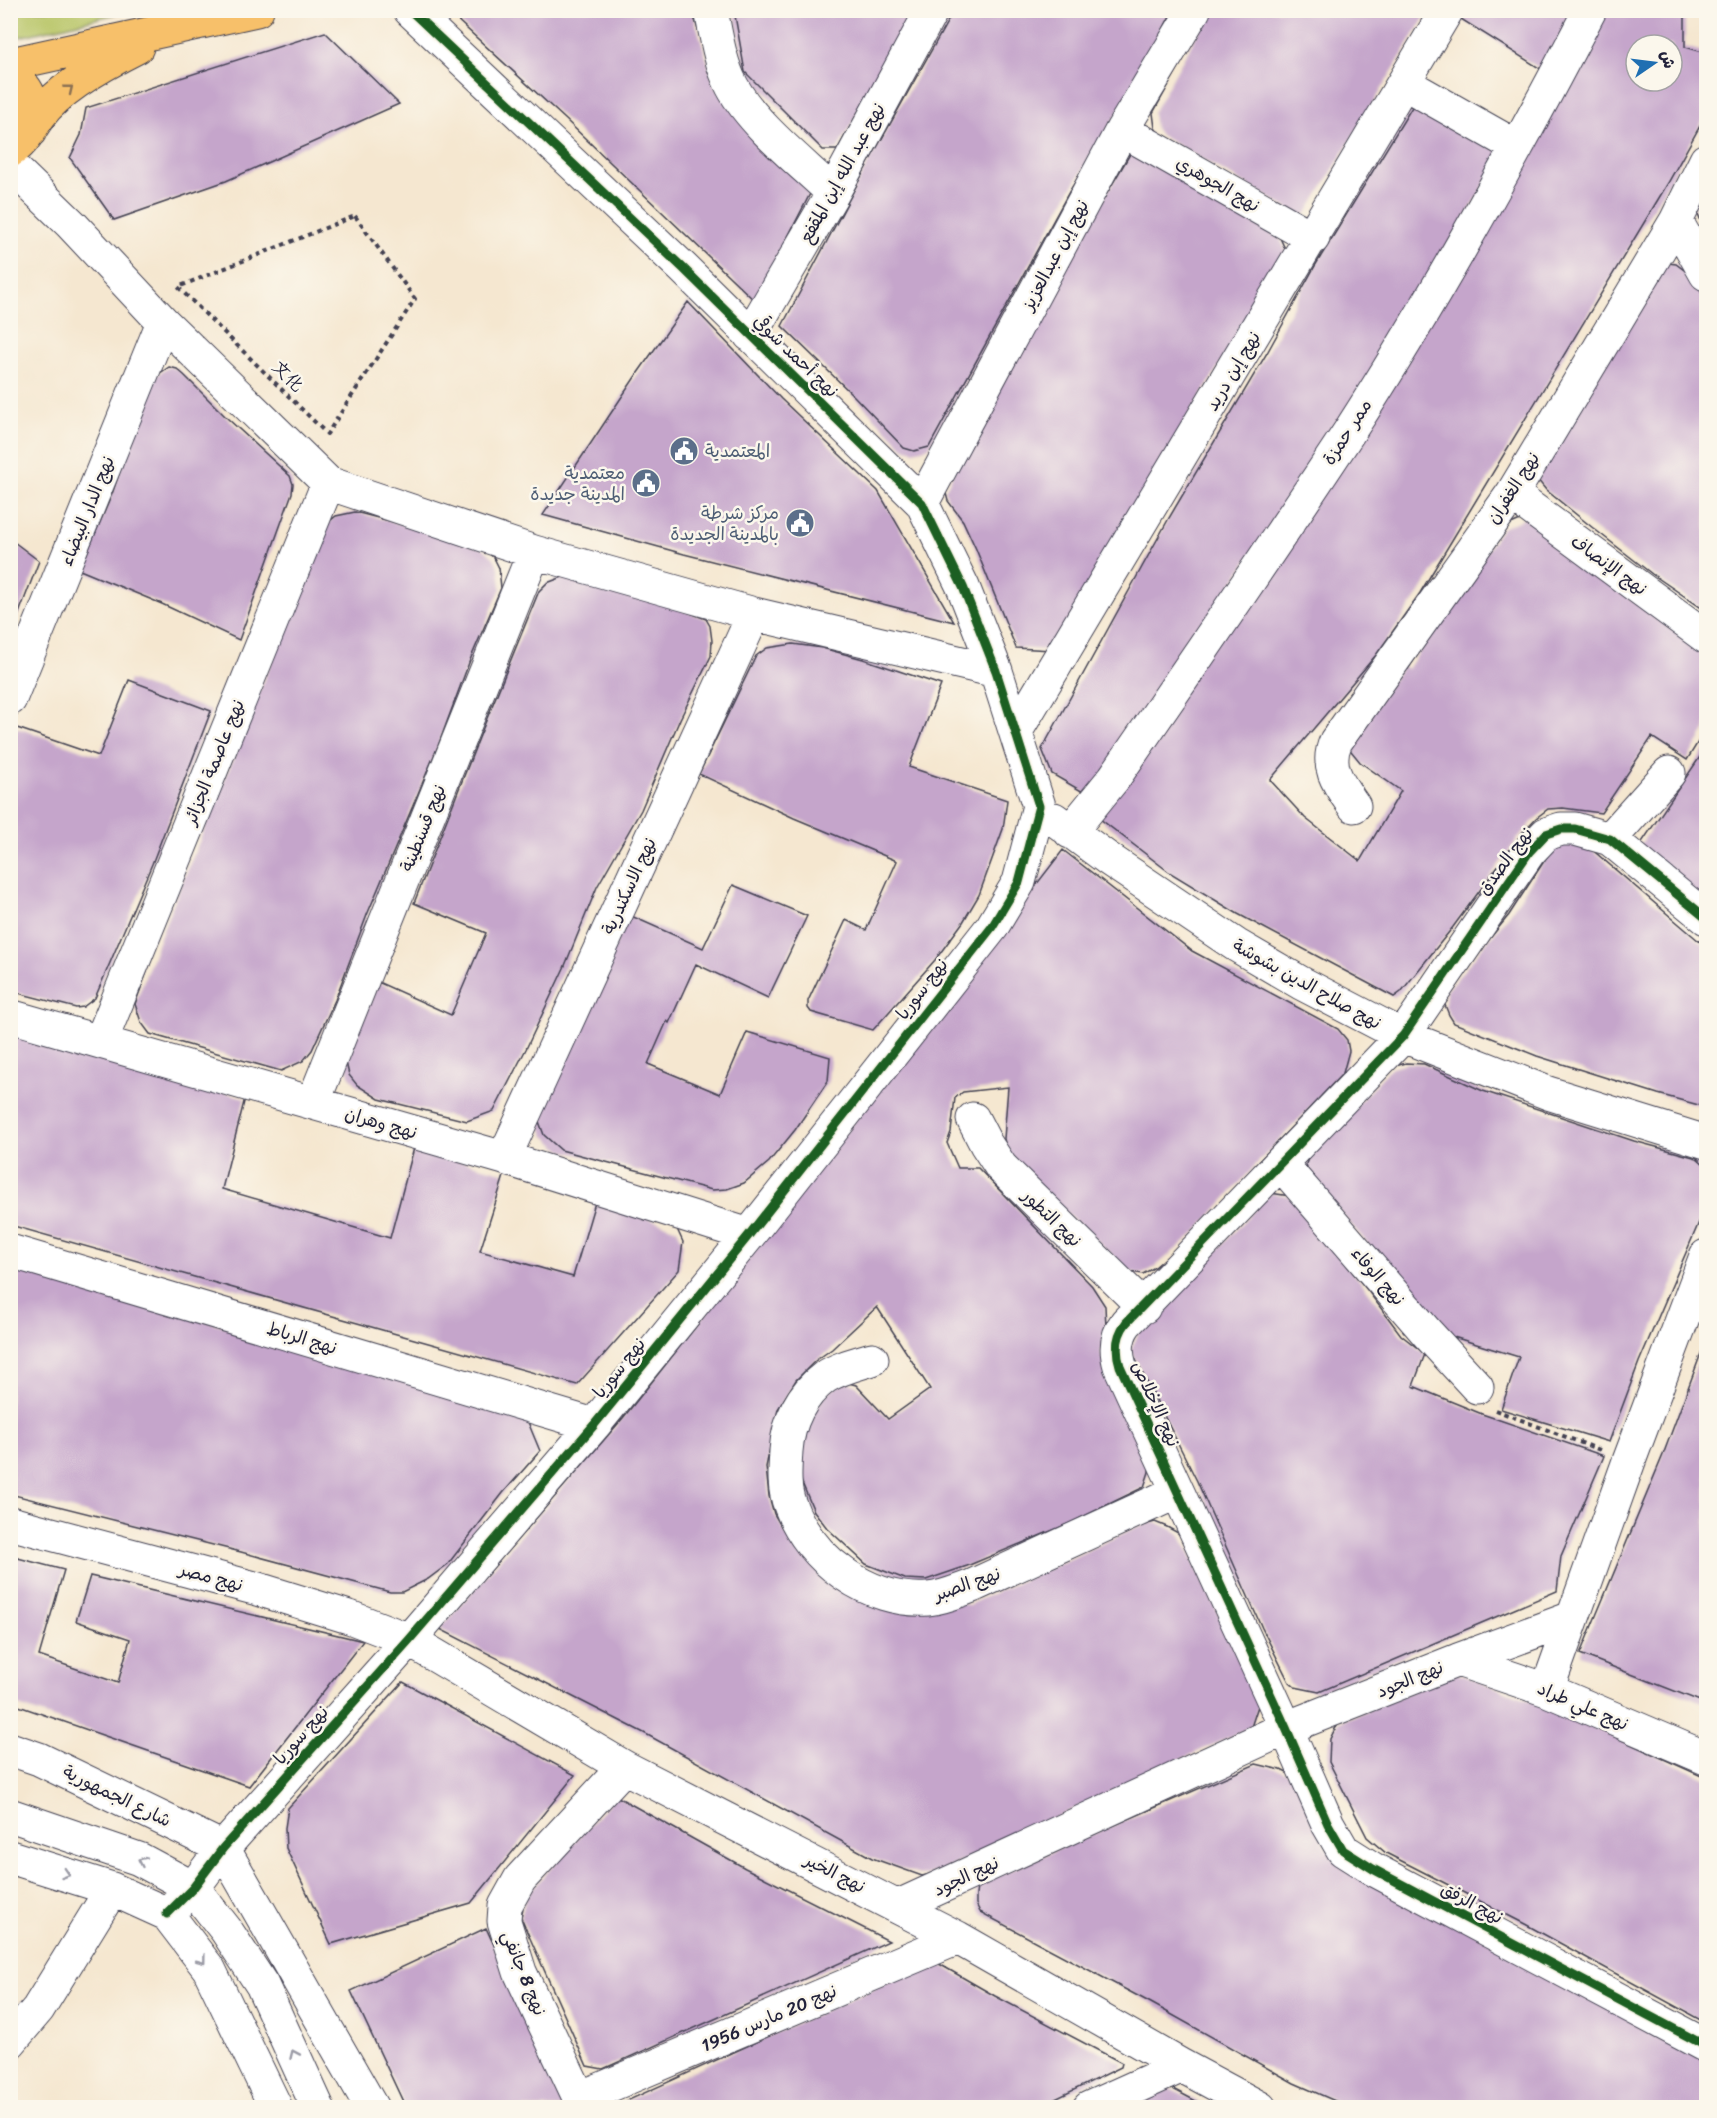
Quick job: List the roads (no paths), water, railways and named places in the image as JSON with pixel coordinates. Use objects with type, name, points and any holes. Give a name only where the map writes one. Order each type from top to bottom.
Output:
[{"type":"main road","points":[[10,64],[257,10]]},
{"type":"main road","points":[[18,147],[40,114],[77,83],[118,56],[173,30]]},
{"type":"main road","points":[[10,76],[24,87],[30,97],[33,120],[18,147]]},
{"type":"street","name":"نهج أحمد شوقي","points":[[411,10],[674,260],[922,503],[963,587],[996,670],[1039,806]]},
{"type":"street","points":[[711,10],[720,48],[735,91],[774,136],[834,193]]},
{"type":"street","name":"نهج عبد الله إبن المقفع","points":[[750,335],[834,193],[932,10]]},
{"type":"street","name":"نهج إبن عبدالعزيز","points":[[922,503],[1122,130],[1194,10]]},
{"type":"street","name":"نهج إبن دريد","points":[[1016,731],[1448,10]]},
{"type":"street","name":"ممر حمزة","points":[[1070,832],[1114,778],[1349,431],[1454,260],[1590,10]]},
{"type":"street","points":[[1404,83],[1517,147]]},
{"type":"street","name":"نهج الجوهري","points":[[1122,130],[1313,238]]},
{"type":"street","points":[[18,147],[55,189],[71,224],[163,322],[328,483],[534,552],[754,614],[996,670]]},
{"type":"street","name":"نهج الغفران","points":[[1354,806],[1336,781],[1333,772],[1332,754],[1336,741],[1512,494],[1676,221],[1707,160]]},
{"type":"street","points":[[1676,221],[1707,274]]},
{"type":"street","name":"نهج الدار البيضاء","points":[[10,699],[163,322]]},
{"type":"street","name":"نهج عاصمة الجزائر","points":[[101,1041],[328,483]]},
{"type":"street","name":"نهج الإنصاف","points":[[1512,494],[1707,637]]},
{"type":"street","name":"نهج قسنطينة","points":[[313,1103],[534,552]]},
{"type":"street","name":"نهج الاسكندرية","points":[[504,1158],[754,614]]},
{"type":"street","points":[[1610,839],[1669,773]]},
{"type":"street","name":"نهج صلاح الدين بشوشة","points":[[1039,806],[1070,832],[1236,945],[1301,983],[1402,1036],[1548,1093],[1707,1142]]},
{"type":"street","name":"نهج سوريا","points":[[167,1914],[193,1888],[223,1848],[409,1641],[594,1425],[749,1235],[992,927],[1019,882],[1039,806]]},
{"type":"street","name":"نهج الصدق","points":[[1402,1036],[1529,852],[1539,839],[1554,830],[1570,828],[1610,839],[1707,918]]},
{"type":"street","name":"نهج وهران","points":[[10,1016],[504,1158],[749,1235]]},
{"type":"street","name":"نهج الإخلاص","points":[[1286,1728],[1117,1357],[1119,1334],[1126,1323],[1402,1036]]},
{"type":"street","name":"نهج التطور","points":[[973,1119],[1001,1167],[1144,1306]]},
{"type":"street","name":"نهج الوفاء","points":[[1281,1164],[1428,1334],[1477,1387]]},
{"type":"street","name":"نهج الرباط","points":[[10,1251],[594,1425]]},
{"type":"street","points":[[1547,1690],[1629,1461],[1707,1256]]},
{"type":"street","name":"نهج الصبر","points":[[872,1359],[837,1370],[812,1388],[792,1419],[787,1442],[785,1484],[789,1504],[796,1521],[820,1555],[853,1579],[874,1589],[893,1596],[929,1599],[954,1593],[1177,1492]]},
{"type":"street","name":"نهج مصر","points":[[10,1523],[258,1589],[352,1617],[409,1641]]},
{"type":"street","name":"نهج الجود","points":[[899,1906],[1286,1728],[1572,1618]]},
{"type":"street","name":"نهج الخير","points":[[409,1641],[624,1767],[899,1906],[1260,2108]]},
{"type":"street","name":"نهج علي طراد","points":[[1458,1660],[1547,1690],[1707,1758]]},
{"type":"street","name":"نهج الرفق","points":[[1286,1728],[1328,1824],[1343,1850],[1353,1858],[1707,2046]]},
{"type":"street","name":"شارع الجمهورية","points":[[10,1749],[39,1759],[223,1848]]},
{"type":"street","name":"نهج 8 جانفي","points":[[582,2103],[520,1972],[504,1921],[505,1906],[520,1879],[624,1767]]},
{"type":"street","points":[[10,1815],[139,1859],[193,1888],[226,1930],[262,1985],[318,2108]]},
{"type":"street","points":[[223,1848],[372,2108]]},
{"type":"street","points":[[10,1857],[112,1889],[167,1914],[209,1969],[276,2108]]},
{"type":"street","points":[[10,2042],[39,2009],[112,1889]]},
{"type":"street","name":"نهج 20 مارس 1956","points":[[582,2103],[958,1938]]},
{"type":"street","points":[[1089,2108],[1182,2066]]},
{"type":"place","name":"المعتمدية","points":[[684,451]]},
{"type":"place","name":"معتمدية المدينة جديدة","points":[[646,483]]},
{"type":"place","name":"مركز شرطة بالمدينة الجديدة","points":[[800,523]]}]
